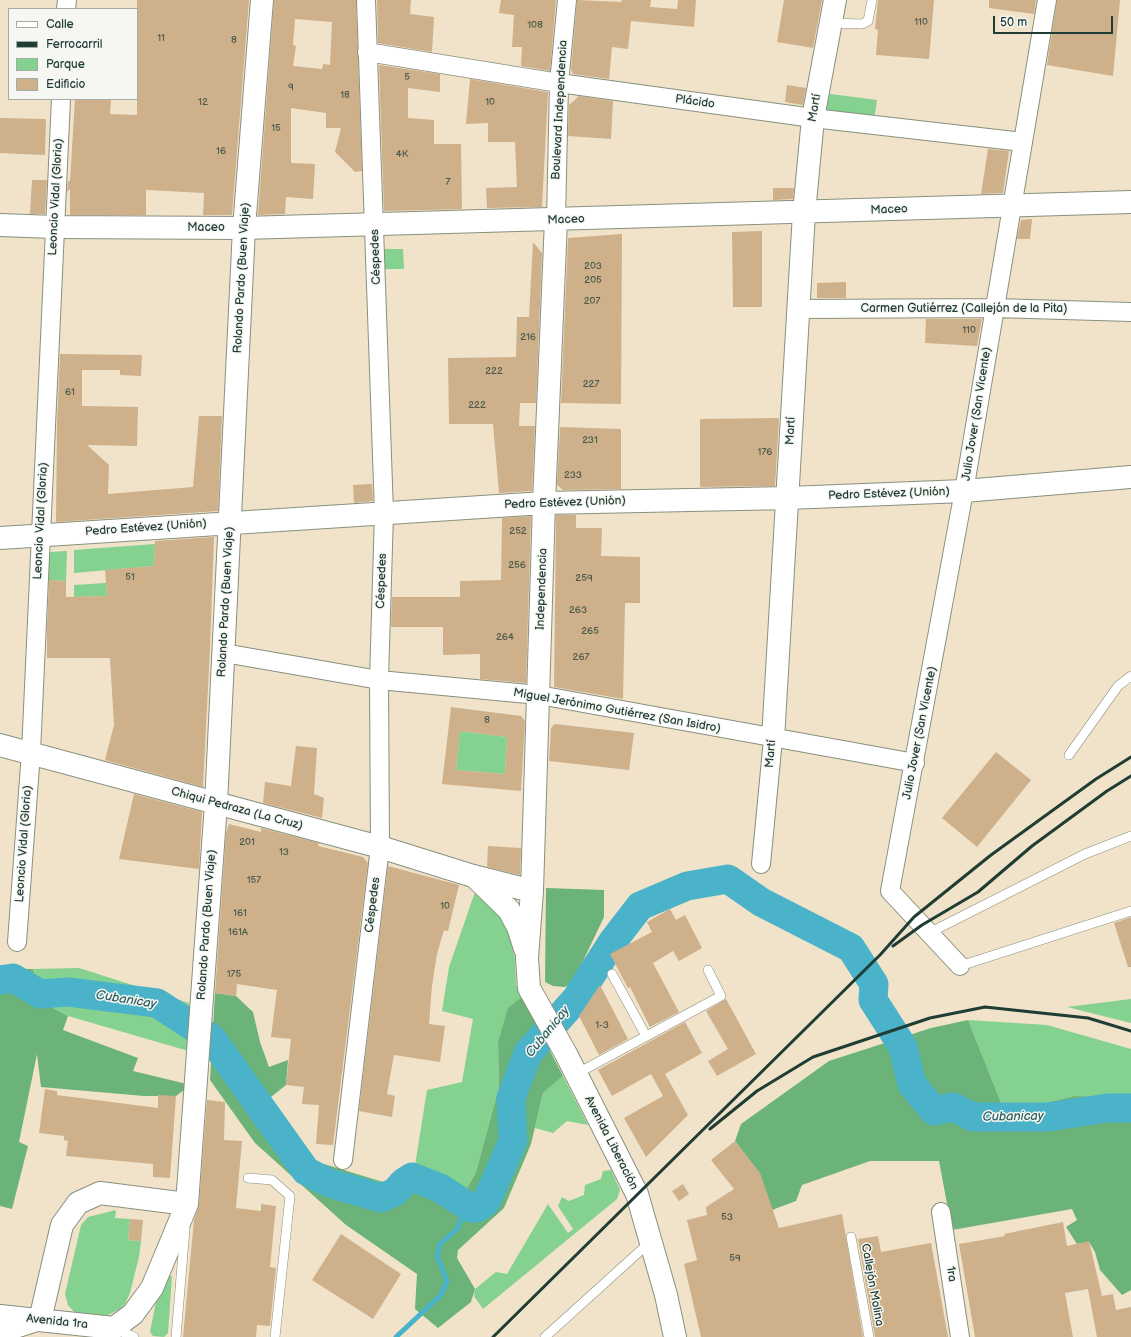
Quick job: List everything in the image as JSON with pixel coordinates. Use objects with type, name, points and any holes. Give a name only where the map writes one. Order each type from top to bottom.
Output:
[{"type":"main road","name":"Rolando Pardo (Buen Viaje)","points":[[114,1328],[133,1314],[152,1288],[187,1204],[216,804],[244,228],[262,0]]},
{"type":"main road","name":"Martí","points":[[773,739],[804,213],[812,118],[835,0]]},
{"type":"main road","name":"Maceo","points":[[0,225],[54,227],[244,228],[374,226],[1131,202]]},
{"type":"main road","name":"Independencia","points":[[527,958],[532,891],[544,503],[556,220]]},
{"type":"main road","name":"Pedro Estévez (Unión)","points":[[0,538],[544,503],[788,498],[964,491],[1131,477]]},
{"type":"main road","name":"Chiqui Pedraza (La Cruz)","points":[[0,745],[31,752],[216,804],[380,847],[473,876],[532,891]]},
{"type":"main road","name":"Chiqui Pedraza (La Cruz)","points":[[473,876],[509,910],[518,928],[527,958]]},
{"type":"main road","name":"Avenida Liberación","points":[[527,958],[529,988],[566,1054],[637,1194],[666,1295],[675,1337]]},
{"type":"main road","points":[[40,1320],[62,1225],[78,1203],[100,1193],[187,1204]]},
{"type":"main road","name":"Avenida 1ra","points":[[0,1316],[114,1328]]},
{"type":"street","name":"Céspedes","points":[[343,1160],[380,847],[379,680],[384,513],[366,0]]},
{"type":"street","name":"Boulevard Independencia","points":[[556,220],[559,83],[567,0]]},
{"type":"street","name":"Julio Jover (San Vicente)","points":[[960,966],[890,891],[915,763],[964,491],[1047,0]]},
{"type":"street","name":"Plácido","points":[[367,52],[559,83],[812,118],[1023,142]]},
{"type":"street","name":"Leoncio Vidal (Gloria)","points":[[17,942],[31,752],[61,100]]},
{"type":"street","name":"Carmen Gutiérrez (Callejón de la Pita)","points":[[798,309],[995,308],[1131,312]]},
{"type":"street","name":"Miguel Jerónimo Gutiérrez (San Isidro)","points":[[224,653],[379,680],[539,695],[773,739],[915,763]]},
{"type":"street","name":"Martí","points":[[761,864],[773,739]]},
{"type":"street","name":"1ra","points":[[941,1212],[960,1337]]},
{"type":"street","points":[[0,1334],[40,1320]]},
{"type":"lane","points":[[831,23],[862,24],[868,21],[872,0]]},
{"type":"lane","points":[[1069,754],[1118,686],[1131,676]]},
{"type":"lane","points":[[929,933],[1085,854],[1131,836]]},
{"type":"lane","points":[[960,966],[1131,911]]},
{"type":"lane","points":[[576,1074],[721,996],[708,970]]},
{"type":"lane","points":[[612,974],[646,1036]]},
{"type":"lane","points":[[248,1178],[272,1180],[290,1196],[275,1337]]},
{"type":"lane","points":[[176,1337],[187,1204]]},
{"type":"lane","name":"Callejón Molina","points":[[851,1237],[869,1337]]},
{"type":"lane","points":[[545,1337],[651,1241]]},
{"type":"lane","points":[[114,1328],[134,1337]]},
{"type":"green space","points":[[823,93],[877,100],[874,120],[821,113]]},
{"type":"green space","points":[[382,249],[403,249],[404,269],[382,269]]},
{"type":"green space","points":[[155,544],[154,566],[74,573],[74,550]]},
{"type":"green space","points":[[67,551],[66,581],[48,580],[49,552]]},
{"type":"green space","points":[[106,583],[107,596],[74,597],[74,585]]},
{"type":"green space","points":[[460,731],[507,737],[505,774],[456,770]]},
{"type":"green space","points":[[546,888],[604,890],[604,917],[573,982],[565,987],[553,986],[545,982]]},
{"type":"green space","points":[[476,889],[494,908],[507,926],[515,959],[516,985],[522,997],[498,1043],[499,1087],[476,1172],[464,1194],[454,1195],[443,1181],[414,1172],[427,1090],[462,1082],[473,1019],[442,1011],[449,967]]},
{"type":"green space","points":[[79,968],[189,1003],[193,1027],[192,1052],[68,1016],[42,1002],[33,969]]},
{"type":"green space","points":[[0,969],[33,969],[42,1002],[68,1016],[63,1030],[138,1058],[133,1071],[191,1085],[176,1096],[144,1096],[41,1087],[37,1054],[19,1142],[28,1146],[12,1209],[0,1206]]},
{"type":"green space","points":[[215,993],[236,996],[253,1012],[260,1042],[269,1067],[288,1060],[286,1085],[266,1101],[314,1161],[393,1185],[414,1172],[443,1181],[454,1194],[464,1194],[476,1172],[499,1087],[498,1043],[508,1008],[522,997],[563,1076],[543,1093],[531,1144],[504,1208],[458,1250],[457,1258],[475,1289],[471,1302],[438,1328],[415,1309],[417,1274],[346,1225],[255,1143],[210,1080]]},
{"type":"green space","points":[[1131,999],[1131,1023],[1067,1007]]},
{"type":"green space","points":[[968,1020],[1047,1025],[1131,1049],[1131,1097],[1074,1096],[1017,1110],[1002,1105]]},
{"type":"green space","points":[[968,1020],[1002,1105],[1017,1110],[1074,1096],[1131,1097],[1131,1290],[1122,1295],[1100,1270],[1095,1252],[1089,1242],[1077,1244],[1066,1227],[1077,1220],[1072,1209],[952,1230],[939,1161],[870,1161],[802,1185],[796,1201],[772,1210],[759,1173],[735,1141],[741,1124],[829,1061],[931,1028]]},
{"type":"green space","points":[[563,1076],[588,1125],[567,1121],[553,1133],[535,1128],[543,1093]]},
{"type":"green space","points":[[611,1170],[620,1190],[617,1199],[483,1309],[474,1296],[475,1289],[496,1272],[507,1274],[548,1204],[568,1233],[573,1229],[558,1206],[562,1197],[569,1201],[584,1195],[585,1185],[601,1179],[603,1171]]},
{"type":"green space","points":[[116,1210],[115,1218],[130,1219],[128,1240],[141,1241],[139,1257],[130,1293],[125,1304],[118,1310],[108,1315],[89,1317],[76,1314],[68,1305],[65,1294],[81,1225],[88,1217]]},
{"type":"green space","points":[[172,1276],[168,1333],[164,1337],[153,1336],[150,1332],[160,1281],[163,1277]]},
{"type":"building","points":[[137,0],[249,0],[232,215],[203,215],[204,193],[146,190],[146,215],[70,215],[70,189],[67,192],[68,181],[70,181],[75,100],[111,100],[110,114],[137,115]]},
{"type":"building","points":[[274,0],[356,0],[362,171],[355,172],[335,152],[341,128],[326,128],[326,113],[291,108],[291,163],[315,164],[313,199],[286,197],[285,214],[258,215]],"holes":[[[295,19],[332,22],[330,65],[323,64],[322,69],[293,66],[296,46],[293,45]]]},
{"type":"building","points":[[377,0],[411,0],[410,14],[434,17],[432,52],[378,43]]},
{"type":"building","points":[[501,0],[556,0],[550,71],[521,66],[522,47],[512,47],[514,15],[499,13]]},
{"type":"building","points":[[577,0],[621,2],[622,0],[651,0],[650,7],[677,9],[678,0],[696,0],[694,27],[631,21],[628,49],[612,47],[609,79],[573,74],[571,70]]},
{"type":"building","points":[[784,0],[822,0],[813,48],[777,42]]},
{"type":"building","points":[[878,0],[934,0],[929,59],[876,55],[878,30],[875,29]]},
{"type":"building","points":[[989,0],[1036,0],[1034,14],[989,8]]},
{"type":"building","points":[[1057,0],[1120,0],[1113,76],[1047,65]]},
{"type":"building","points":[[379,65],[440,74],[440,92],[408,88],[408,118],[434,120],[434,144],[461,144],[462,209],[384,211]]},
{"type":"building","points":[[470,79],[548,92],[542,207],[487,208],[486,188],[517,187],[515,142],[488,142],[488,123],[466,124]]},
{"type":"building","points":[[787,85],[806,88],[803,105],[785,102]]},
{"type":"building","points":[[579,96],[613,101],[611,139],[568,136],[569,105]]},
{"type":"building","points":[[0,118],[46,119],[45,155],[0,153]]},
{"type":"building","points":[[988,149],[1009,151],[1003,193],[981,194]]},
{"type":"building","points":[[32,180],[47,180],[45,214],[30,214]]},
{"type":"building","points":[[773,188],[794,188],[793,199],[773,200]]},
{"type":"building","points":[[1032,219],[1030,239],[1017,239],[1021,220]]},
{"type":"building","points":[[762,231],[762,307],[733,307],[732,232]]},
{"type":"building","points":[[622,234],[621,404],[561,403],[568,238]]},
{"type":"building","points":[[533,242],[542,253],[536,403],[520,403],[519,426],[535,426],[532,491],[499,493],[493,424],[449,424],[448,358],[516,357],[517,317],[529,317]]},
{"type":"building","points":[[846,282],[846,298],[817,298],[817,283]]},
{"type":"building","points":[[926,319],[982,319],[977,346],[925,343]]},
{"type":"building","points":[[60,354],[142,355],[141,376],[120,375],[120,370],[82,370],[82,406],[138,407],[137,446],[87,445],[109,465],[108,494],[193,487],[199,416],[222,416],[218,511],[56,522],[57,423]]},
{"type":"building","points":[[779,418],[775,486],[700,487],[700,419]]},
{"type":"building","points":[[560,427],[621,429],[621,489],[563,490],[557,485]]},
{"type":"building","points":[[372,484],[373,501],[354,503],[353,485]]},
{"type":"building","points":[[556,515],[576,515],[576,528],[602,528],[601,556],[640,557],[640,603],[625,603],[623,699],[554,687]]},
{"type":"building","points":[[531,516],[526,683],[480,679],[480,654],[443,655],[443,627],[391,627],[392,597],[460,597],[460,581],[501,580],[502,518]]},
{"type":"building","points":[[214,537],[203,787],[105,760],[114,725],[110,658],[47,658],[49,580],[66,581],[66,597],[107,596],[105,570],[154,566],[155,541]]},
{"type":"building","points":[[451,707],[521,716],[525,721],[521,791],[442,784]],"holes":[[[460,731],[507,737],[505,774],[456,770]]]},
{"type":"building","points":[[555,724],[634,733],[629,770],[549,761],[551,728]]},
{"type":"building","points":[[296,746],[317,748],[314,794],[324,798],[322,818],[263,803],[265,782],[291,786]]},
{"type":"building","points":[[996,752],[1031,780],[977,847],[942,818]]},
{"type":"building","points":[[134,794],[202,812],[199,869],[119,859]]},
{"type":"building","points":[[229,824],[261,832],[261,828],[319,843],[318,846],[363,857],[368,863],[333,1145],[316,1144],[319,1105],[302,1104],[304,1087],[286,1085],[291,1039],[271,1037],[277,990],[237,984],[236,996],[215,993],[226,833]]},
{"type":"building","points":[[488,846],[521,848],[520,875],[487,867]]},
{"type":"building","points":[[388,866],[459,885],[448,931],[444,930],[437,954],[432,986],[429,1024],[445,1026],[440,1062],[394,1055],[387,1094],[395,1096],[392,1117],[359,1111]]},
{"type":"building","points":[[670,909],[676,920],[685,915],[702,948],[679,961],[673,951],[653,963],[679,1012],[650,1027],[630,987],[628,988],[610,954],[652,932],[647,922]]},
{"type":"building","points":[[1131,917],[1131,967],[1128,967],[1114,923]]},
{"type":"building","points":[[600,985],[628,1039],[599,1055],[579,1016]]},
{"type":"building","points":[[726,999],[756,1054],[717,1076],[708,1061],[728,1049],[706,1011]]},
{"type":"building","points":[[685,1022],[702,1053],[665,1074],[688,1115],[646,1157],[624,1118],[663,1096],[651,1074],[612,1096],[598,1070]]},
{"type":"building","points":[[45,1089],[57,1091],[57,1095],[158,1108],[158,1095],[176,1096],[170,1178],[153,1177],[153,1164],[66,1156],[68,1141],[64,1140],[64,1136],[39,1133]]},
{"type":"building","points":[[207,1100],[225,1102],[224,1140],[242,1141],[236,1208],[261,1211],[261,1204],[276,1206],[270,1267],[276,1268],[270,1326],[257,1325],[256,1337],[183,1337],[194,1220],[199,1205]]},
{"type":"building","points":[[735,1141],[760,1173],[779,1228],[842,1214],[863,1337],[701,1337],[684,1264],[697,1260],[687,1220],[707,1215],[706,1207],[734,1189],[711,1160]]},
{"type":"building","points":[[683,1184],[689,1194],[679,1201],[672,1191]]},
{"type":"building","points":[[130,1219],[143,1220],[141,1241],[128,1240]]},
{"type":"building","points":[[1063,1222],[1067,1246],[1089,1241],[1102,1296],[1113,1294],[1116,1310],[1131,1307],[1131,1337],[1097,1337],[1088,1289],[1065,1293],[1073,1337],[975,1337],[959,1244],[1005,1236],[1004,1234]]},
{"type":"building","points":[[341,1234],[401,1274],[373,1319],[312,1280]]},
{"type":"building","points":[[878,1236],[881,1252],[931,1243],[948,1337],[875,1337],[858,1239]]},
{"type":"waterway","name":"Cubanicay","points":[[0,980],[13,978],[40,994],[68,992],[157,1003],[212,1039],[306,1171],[329,1183],[381,1198],[395,1192],[404,1182],[412,1177],[440,1188],[471,1208],[477,1208],[486,1202],[513,1141],[511,1098],[528,1053],[576,999],[613,941],[640,906],[687,886],[728,879],[761,902],[851,948],[874,984],[873,1000],[903,1047],[912,1084],[934,1111],[953,1107],[973,1117],[1047,1117],[1108,1108],[1131,1108]]},
{"type":"waterway","points":[[396,1337],[441,1295],[447,1281],[437,1256],[440,1244],[457,1229],[462,1217]]},
{"type":"railway","points":[[493,1337],[880,955],[914,917],[991,855],[1096,779],[1131,757]]},
{"type":"railway","points":[[893,946],[922,925],[978,892],[1032,846],[1107,791],[1131,776]]},
{"type":"railway","points":[[710,1129],[757,1091],[813,1057],[930,1018],[985,1007],[1088,1018],[1131,1031]]}]
